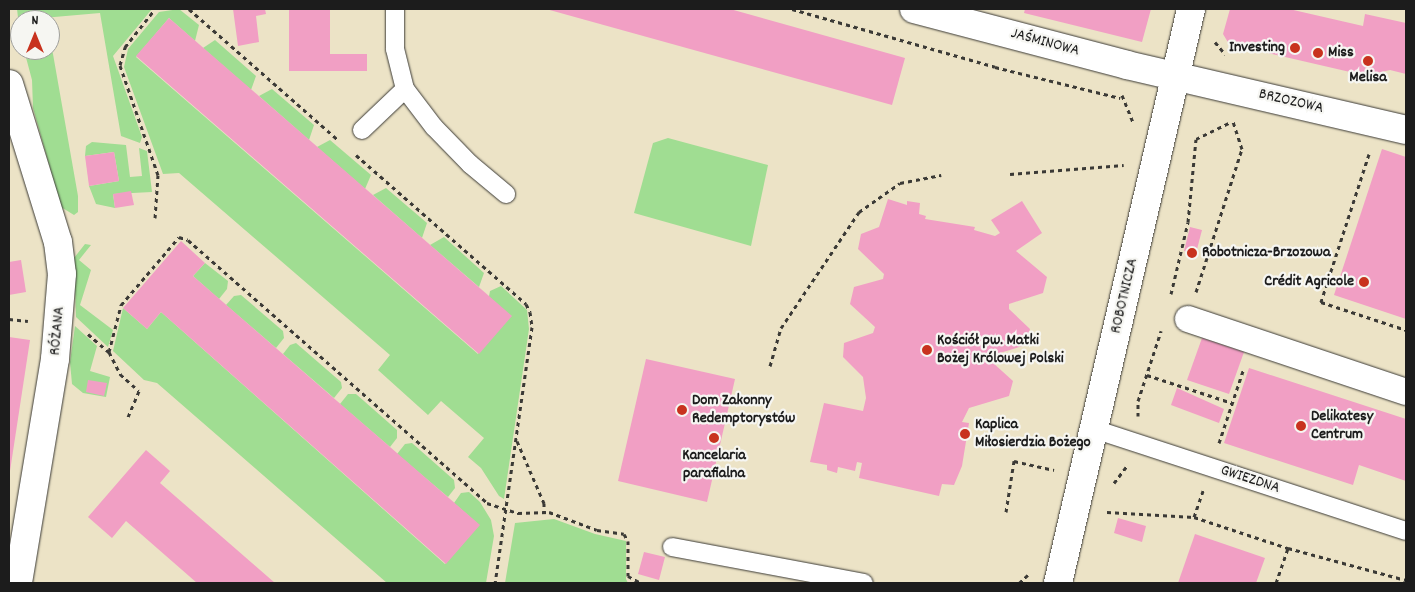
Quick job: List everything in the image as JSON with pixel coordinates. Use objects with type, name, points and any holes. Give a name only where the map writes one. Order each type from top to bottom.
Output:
[{"type":"street","name":"JAŚMINOWA","points":[[914,9],[1175,76]]},
{"type":"street","name":"ROBOTNICZA","points":[[1058,583],[1191,9]]},
{"type":"street","name":"BRZOZOWA","points":[[1175,76],[1406,130]]},
{"type":"street","name":"RÓŻANA","points":[[9,84],[58,242],[62,274],[60,323],[18,583]]},
{"type":"street","points":[[1188,319],[1406,392]]},
{"type":"lane","points":[[395,9],[395,49],[406,89],[440,133],[470,164],[506,194]]},
{"type":"lane","points":[[362,130],[406,89]]},
{"type":"lane","name":"GWIEZDNA","points":[[1094,429],[1406,531]]},
{"type":"lane","points":[[672,546],[864,583]]},
{"type":"path","points":[[155,218],[158,175],[120,65],[125,47],[156,9]]},
{"type":"path","points":[[189,9],[345,146]]},
{"type":"path","points":[[792,9],[995,67],[1122,98]]},
{"type":"path","points":[[1212,38],[1228,57]]},
{"type":"path","points":[[1188,319],[1242,149],[1233,121]]},
{"type":"path","points":[[1372,143],[1321,302],[1406,330]]},
{"type":"path","points":[[352,152],[526,304],[532,327],[508,512],[495,583]]},
{"type":"path","points":[[1010,174],[1126,165]]},
{"type":"path","points":[[770,366],[781,328],[859,212],[900,183],[941,175]]},
{"type":"path","points":[[109,352],[121,305],[179,237],[188,240],[487,503],[508,512],[544,512],[597,530],[624,534],[628,541],[628,576],[641,583]]},
{"type":"path","points":[[60,323],[75,323],[109,352],[120,374],[139,391],[128,418]]},
{"type":"path","points":[[1194,517],[1252,342]]},
{"type":"path","points":[[1147,375],[1232,403]]},
{"type":"path","points":[[516,440],[544,503],[544,512]]},
{"type":"path","points":[[1006,512],[1014,461],[1059,472]]},
{"type":"path","points":[[1102,511],[1194,517],[1288,548],[1406,580]]},
{"type":"path","points":[[1276,583],[1288,548]]},
{"type":"green space","points":[[152,9],[113,56],[142,137],[140,143],[121,136],[100,13],[60,16],[60,10],[17,10]]},
{"type":"green space","points":[[179,9],[199,25],[195,41],[169,18],[136,57],[478,354],[490,291],[501,286],[527,310],[529,329],[504,499],[499,496],[481,468],[468,457],[484,438],[441,401],[428,415],[378,370],[390,355],[179,173],[163,174],[124,67],[128,49],[159,12]]},
{"type":"green space","points":[[215,40],[256,76],[251,90],[203,48]]},
{"type":"green space","points":[[27,60],[54,60],[78,196],[78,212],[74,215],[61,207],[33,108],[32,80]]},
{"type":"green space","points":[[272,89],[314,125],[309,140],[259,96]]},
{"type":"green space","points":[[668,138],[768,165],[751,246],[634,213],[653,143]]},
{"type":"green space","points":[[330,140],[371,175],[365,189],[317,147]]},
{"type":"green space","points":[[92,142],[126,145],[130,177],[142,176],[139,148],[147,151],[152,192],[113,194],[115,208],[96,204],[89,186],[119,181],[114,152],[85,156],[86,146]]},
{"type":"green space","points":[[386,188],[427,223],[422,238],[373,195]]},
{"type":"green space","points":[[444,237],[484,273],[479,287],[430,245]]},
{"type":"green space","points":[[85,244],[91,245],[79,260],[91,270],[80,305],[113,330],[108,347],[76,317],[74,258]]},
{"type":"green space","points":[[205,263],[228,281],[227,289],[219,299],[193,276]]},
{"type":"green space","points":[[241,295],[283,331],[284,338],[276,348],[226,305],[234,296]]},
{"type":"green space","points":[[123,308],[147,329],[161,312],[445,564],[479,525],[454,503],[461,493],[469,492],[480,502],[491,520],[494,536],[486,583],[387,583],[157,383],[144,380],[113,351]]},
{"type":"green space","points":[[75,326],[97,346],[90,371],[110,377],[106,397],[83,393],[72,384],[70,362]]},
{"type":"green space","points":[[296,343],[341,382],[342,388],[334,398],[283,354],[290,345]]},
{"type":"green space","points":[[348,394],[356,394],[397,430],[397,438],[390,447],[340,404]]},
{"type":"green space","points":[[412,443],[454,480],[455,488],[448,497],[397,454],[405,444]]},
{"type":"green space","points":[[554,519],[595,534],[626,541],[626,579],[628,583],[505,583],[515,523]]},
{"type":"building","points":[[233,9],[265,9],[266,14],[256,16],[259,42],[238,46]]},
{"type":"building","points":[[289,9],[330,9],[330,54],[367,54],[367,71],[289,71]]},
{"type":"building","points":[[546,9],[730,9],[905,58],[892,105]]},
{"type":"building","points":[[1025,9],[1151,9],[1142,42],[1024,13]]},
{"type":"building","points":[[1230,9],[1289,9],[1363,26],[1365,14],[1406,23],[1406,74],[1390,70],[1368,75],[1350,72],[1229,44],[1223,34]]},
{"type":"building","points":[[169,18],[512,316],[479,354],[136,56]]},
{"type":"building","points":[[1382,149],[1406,157],[1406,319],[1334,295]]},
{"type":"building","points":[[114,152],[119,181],[89,186],[85,156]]},
{"type":"building","points":[[131,191],[134,205],[115,208],[113,194]]},
{"type":"building","name":"Kościół pw. Matki Bożej Królowej Polski","points":[[888,199],[907,205],[907,201],[920,203],[919,214],[926,216],[925,219],[975,227],[974,230],[995,236],[1000,233],[991,220],[1022,201],[1042,233],[1016,251],[1047,277],[1043,293],[1009,304],[1009,309],[1030,329],[1026,345],[993,355],[992,362],[1013,381],[1009,396],[969,408],[962,422],[969,423],[962,466],[954,485],[942,484],[939,496],[859,478],[862,463],[857,462],[855,471],[838,467],[837,473],[827,470],[827,465],[810,462],[824,403],[863,411],[866,398],[863,377],[843,357],[844,343],[873,333],[875,327],[850,304],[854,287],[883,279],[884,274],[858,249],[861,234],[879,227]]},
{"type":"building","points":[[1190,227],[1202,230],[1196,253],[1184,251]]},
{"type":"building","points":[[181,241],[205,263],[193,276],[480,525],[446,564],[161,312],[147,329],[123,308]]},
{"type":"building","points":[[21,260],[26,292],[9,295],[9,262]]},
{"type":"building","points":[[9,337],[30,340],[10,471],[9,471]]},
{"type":"building","points":[[1202,338],[1244,352],[1229,394],[1187,380]]},
{"type":"building","name":"Dom Zakonny Redemptorystów","points":[[646,359],[735,379],[707,502],[618,481]]},
{"type":"building","name":"Delikatesy Centrum","points":[[1249,368],[1406,419],[1406,481],[1359,465],[1353,485],[1224,443]]},
{"type":"building","points":[[88,380],[107,383],[104,396],[86,392]]},
{"type":"building","points":[[1177,388],[1224,409],[1219,423],[1171,405]]},
{"type":"building","points":[[146,450],[170,471],[160,483],[275,583],[197,583],[126,521],[112,538],[88,517]]},
{"type":"building","points":[[1118,518],[1146,526],[1142,542],[1114,533]]},
{"type":"building","points":[[1195,534],[1265,558],[1256,583],[1178,583]]},
{"type":"building","points":[[644,552],[665,557],[659,580],[638,574]]},
{"type":"place","name":"Investing","points":[[1295,48]]},
{"type":"place","name":"Miss","points":[[1318,53]]},
{"type":"place","name":"Melisa","points":[[1368,61]]},
{"type":"place","name":"Robotnicza-Brzozowa","points":[[1192,253]]},
{"type":"place","name":"Crédit Agricole","points":[[1364,282]]},
{"type":"place","name":"Kościół pw. Matki Bożej Królowej Polski","points":[[927,350]]},
{"type":"place","name":"Dom Zakonny Redemptorystów","points":[[682,410]]},
{"type":"place","name":"Delikatesy Centrum","points":[[1301,426]]},
{"type":"place","name":"Kaplica Miłosierdzia Bożego","points":[[965,434]]},
{"type":"place","name":"Kancelaria parafialna","points":[[714,438]]}]
